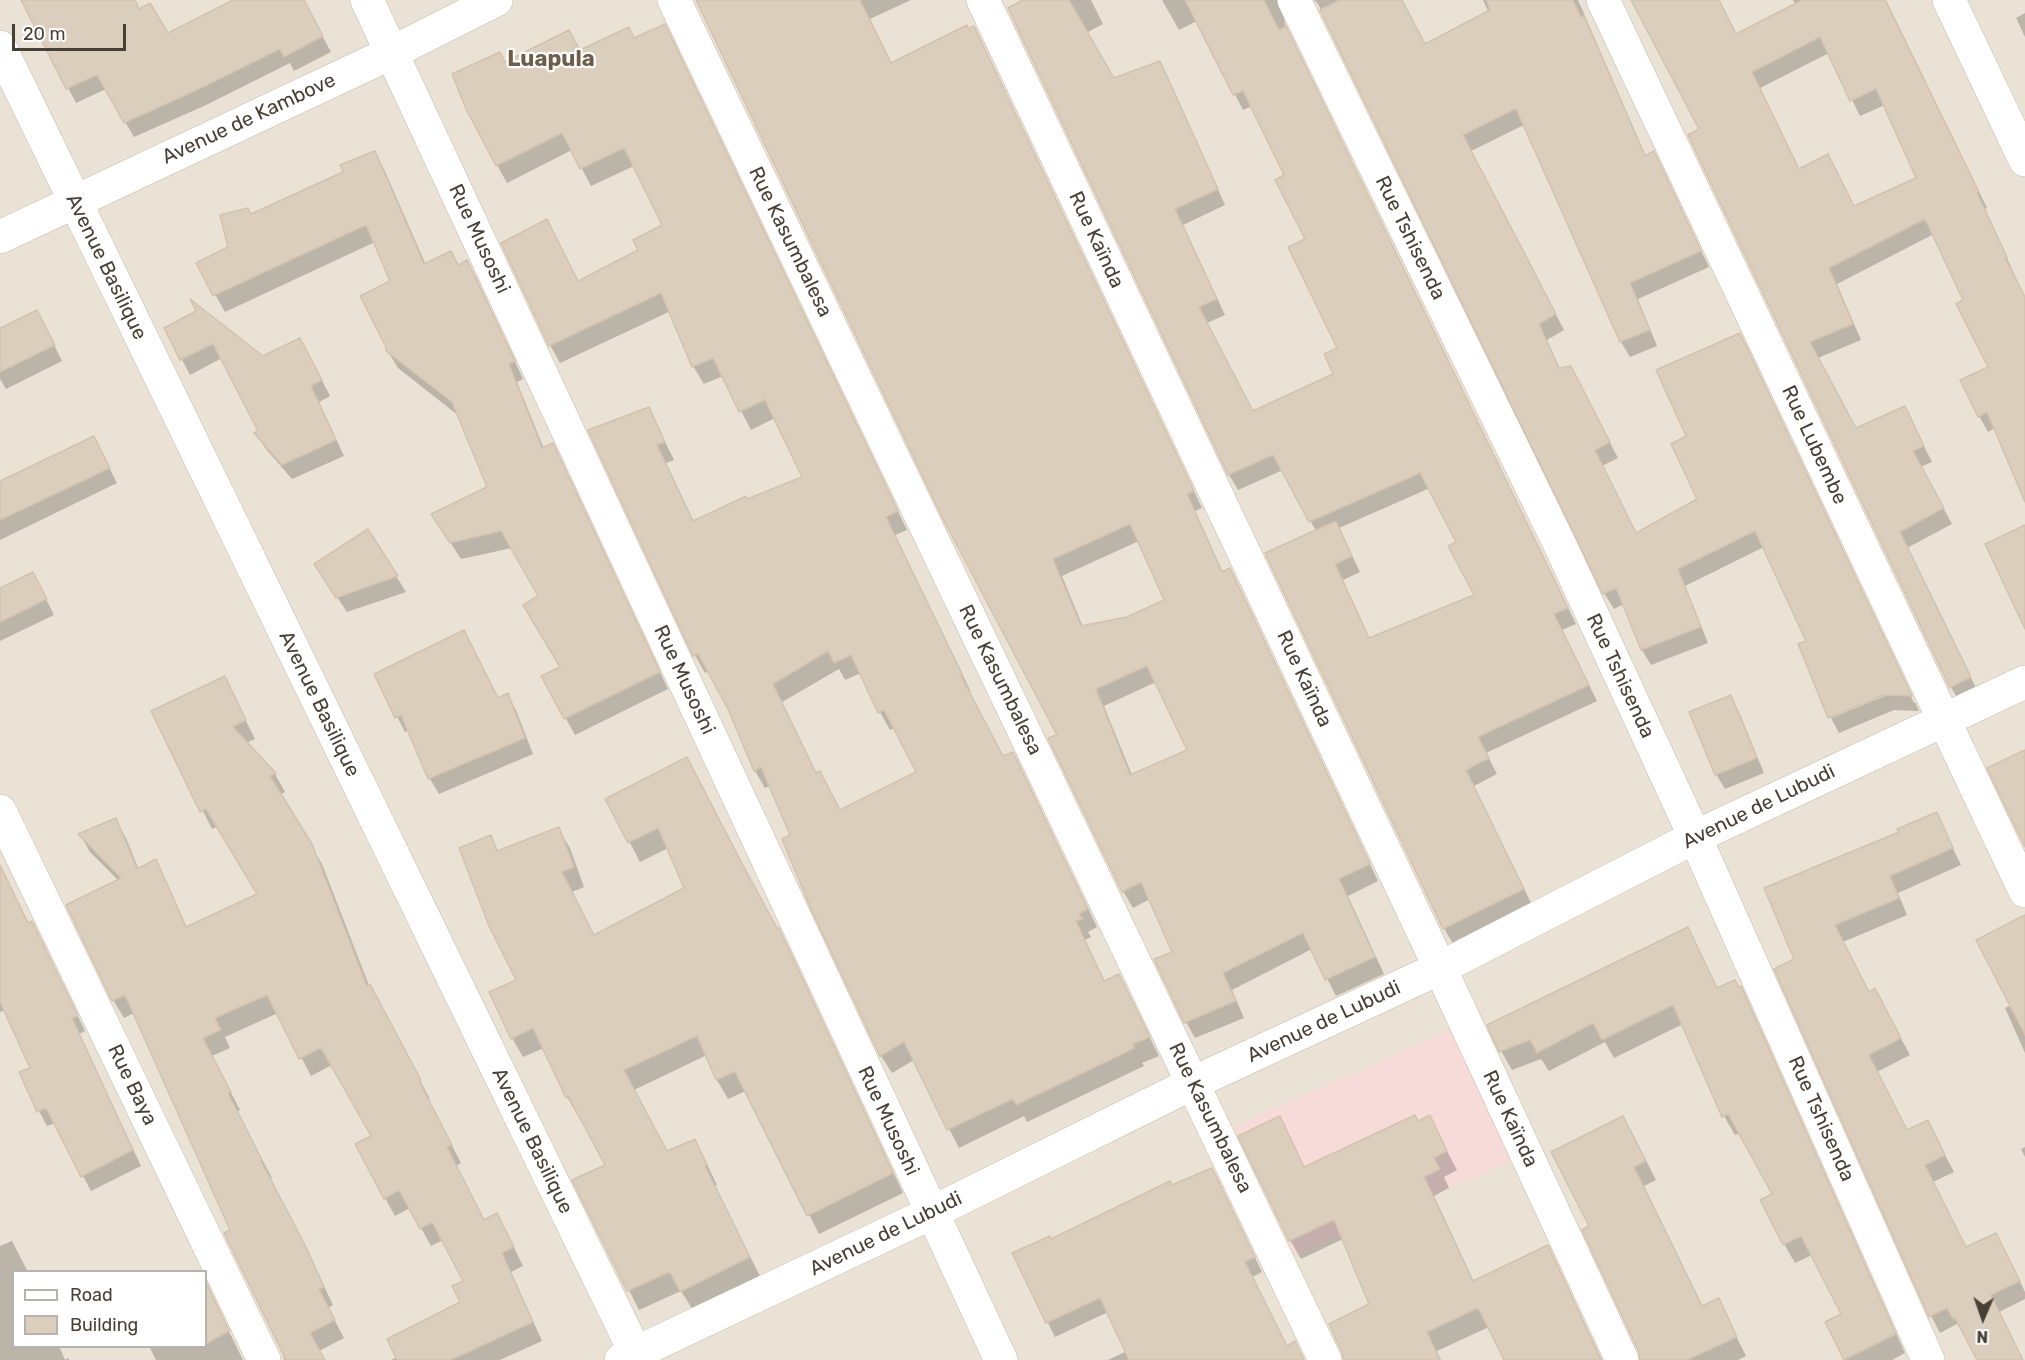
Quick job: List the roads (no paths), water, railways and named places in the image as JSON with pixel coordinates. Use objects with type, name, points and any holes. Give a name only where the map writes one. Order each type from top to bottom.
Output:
[{"type":"street","name":"Rue Musoshi","points":[[367,0],[1001,1360]]},
{"type":"street","name":"Avenue de Kambove","points":[[0,237],[393,52],[496,0]]},
{"type":"street","name":"Rue Kasumbalesa","points":[[674,0],[1325,1360]]},
{"type":"street","name":"Rue Kaïnda","points":[[982,0],[1440,968],[1622,1360]]},
{"type":"street","name":"Rue Tshisenda","points":[[1294,0],[1555,536],[1695,837],[1928,1360]]},
{"type":"street","name":"Rue Lubembe","points":[[1603,0],[2025,891]]},
{"type":"street","points":[[1949,0],[2025,160]]},
{"type":"street","name":"Avenue Basilique","points":[[0,47],[632,1358]]},
{"type":"street","name":"Avenue de Lubudi","points":[[632,1358],[1193,1083],[1440,968],[1695,837],[2025,682]]},
{"type":"street","name":"Rue Baya","points":[[0,811],[264,1360]]},
{"type":"district","name":"Luapula","points":[[551,60]]}]
